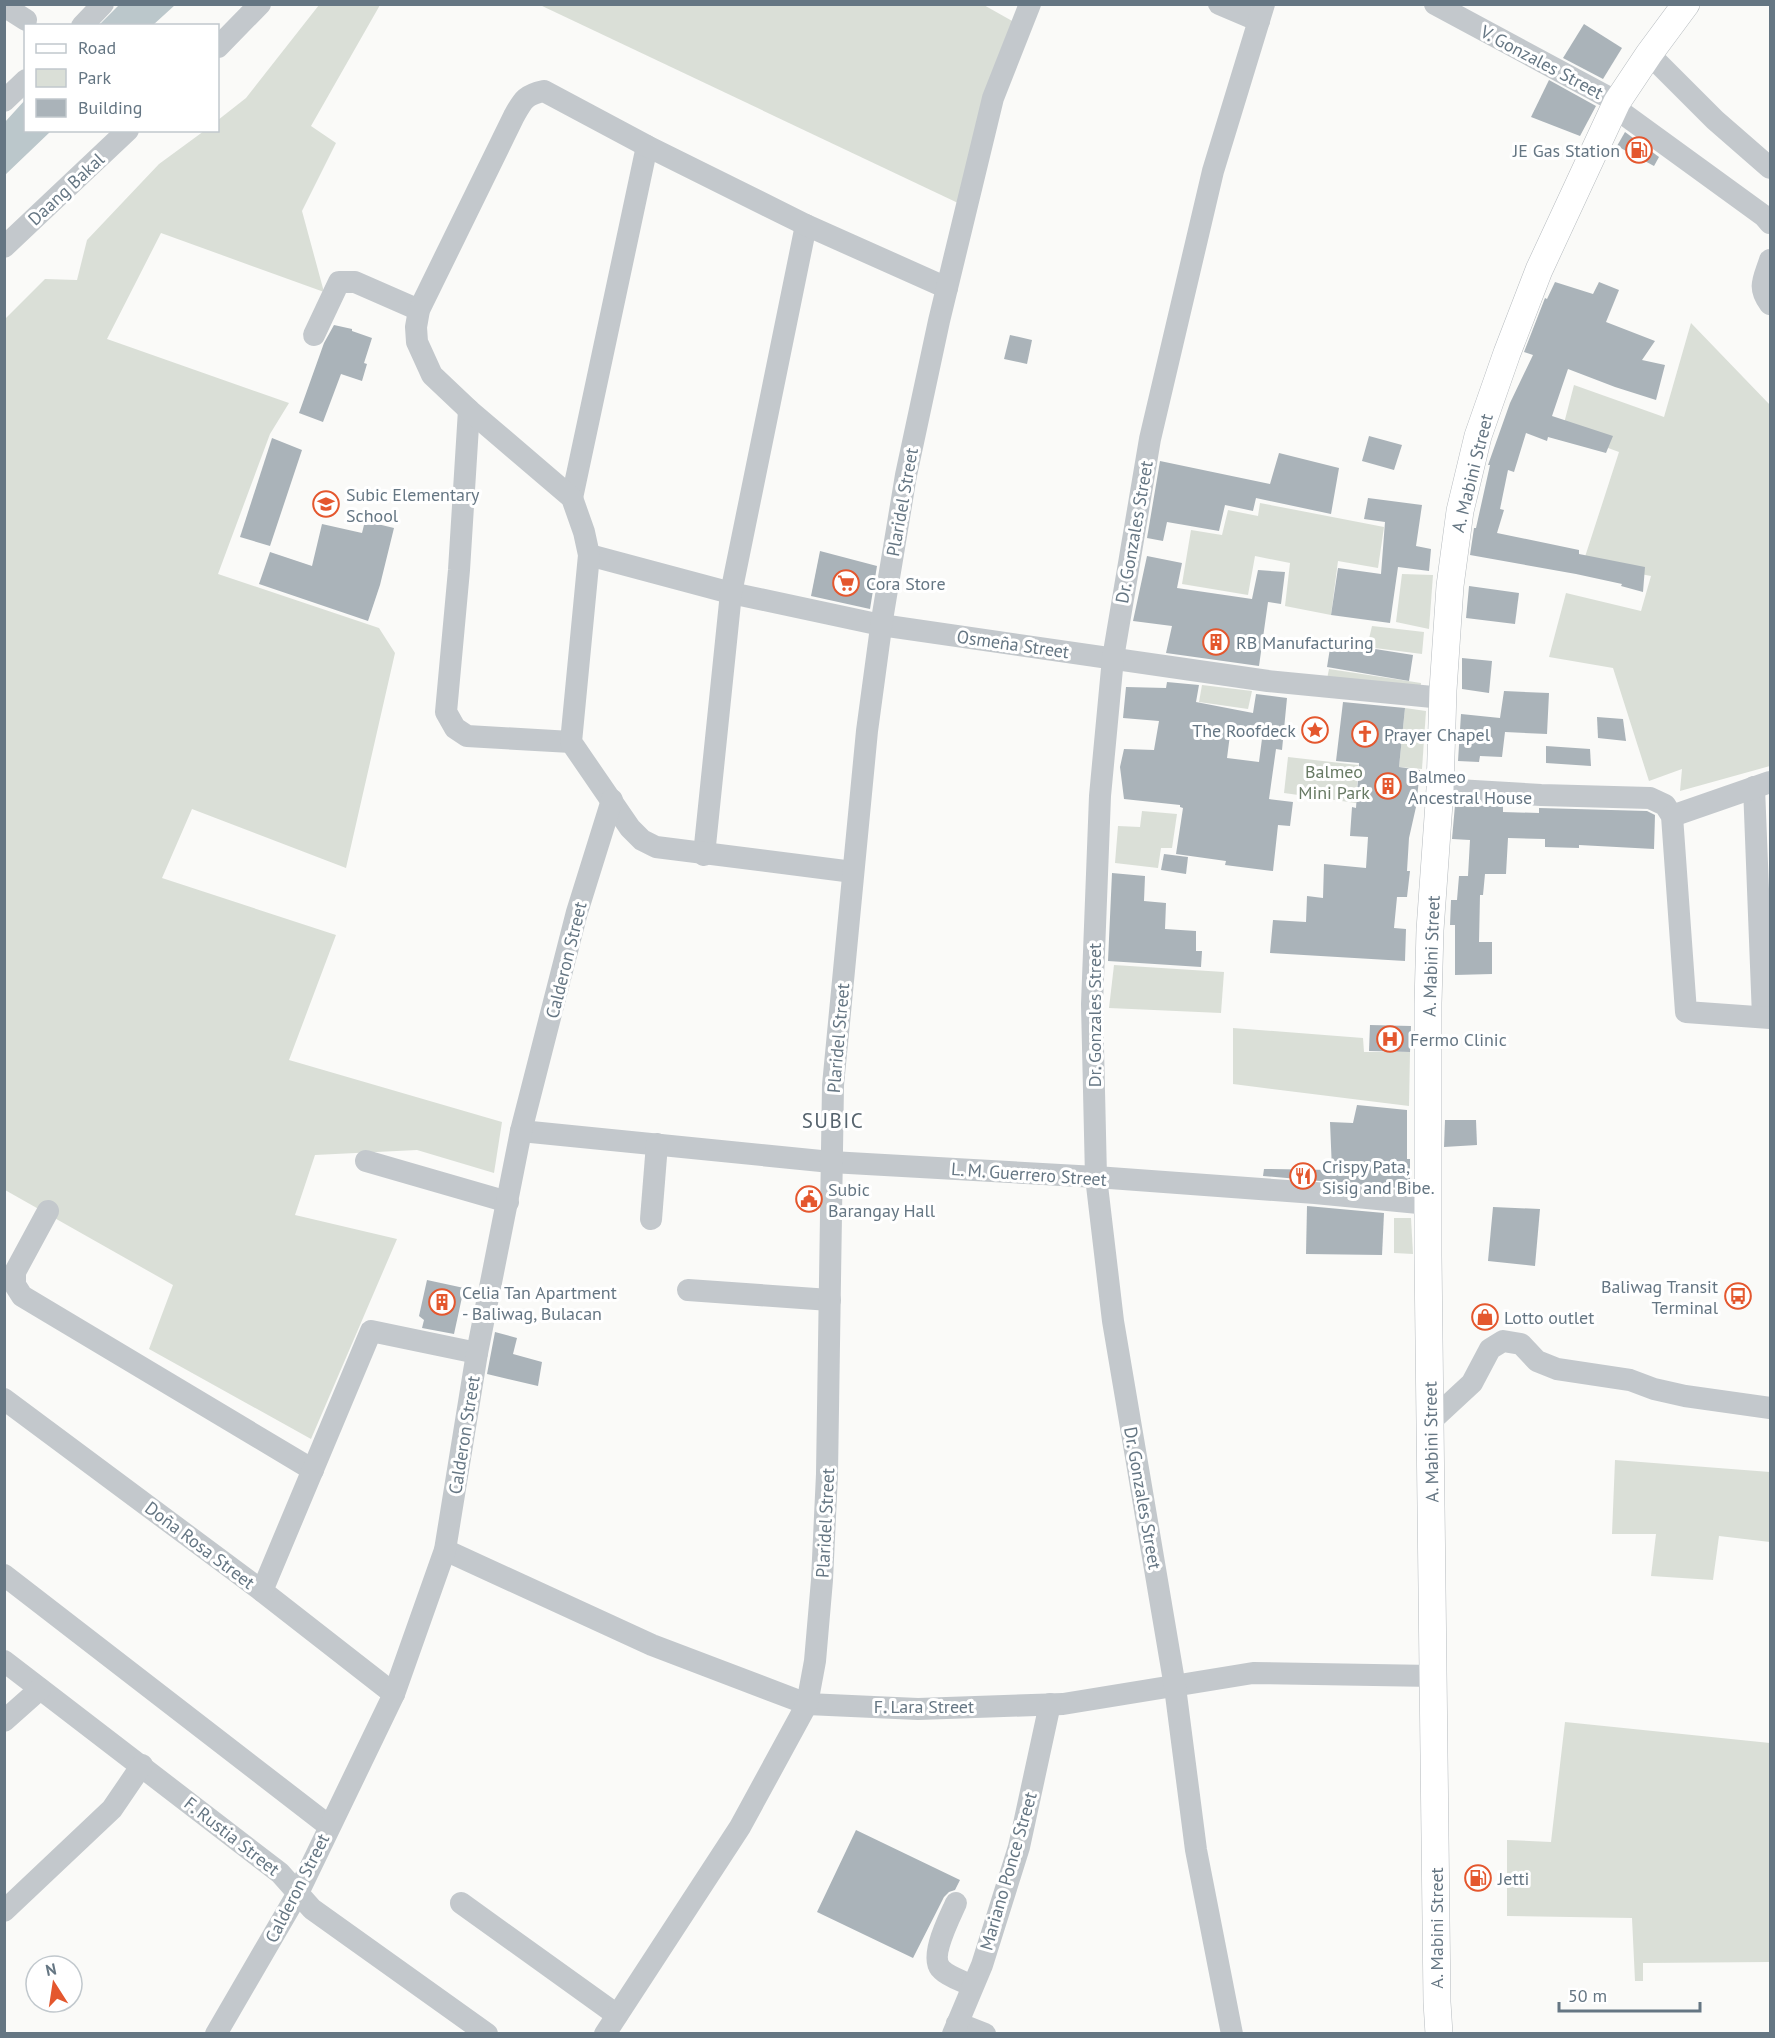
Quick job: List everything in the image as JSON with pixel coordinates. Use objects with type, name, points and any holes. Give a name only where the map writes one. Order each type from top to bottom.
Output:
[{"type":"main road","name":"A. Mabini Street","points":[[1439,2034],[1428,1154],[1430,930],[1450,586],[1460,511],[1478,436],[1539,270],[1616,105],[1649,54],[1686,4]]},
{"type":"main road","points":[[1420,2034],[1437,2002]]},
{"type":"street","points":[[84,24],[103,4]]},
{"type":"street","points":[[219,46],[260,4]]},
{"type":"street","name":"Plaridel Street","points":[[611,2024],[740,1827],[807,1704],[815,1661],[828,1474],[833,1085],[867,731],[881,625],[906,474],[947,288],[993,98],[1030,4]]},
{"type":"street","points":[[1219,4],[1262,13]]},
{"type":"street","name":"V. Gonzales Street","points":[[1435,4],[1616,105],[1764,216],[1770,223]]},
{"type":"street","points":[[4,6],[26,20]]},
{"type":"street","name":"Dr. Gonzales Street","points":[[1232,2034],[1196,1850],[1175,1687],[1113,1320],[1096,1177],[1092,1004],[1100,796],[1113,658],[1150,439],[1214,171],[1262,13]]},
{"type":"street","points":[[1649,54],[1715,120],[1770,168]]},
{"type":"street","points":[[4,101],[24,82]]},
{"type":"street","points":[[853,872],[656,847],[642,840],[630,828],[571,742],[589,555],[572,498],[469,410],[432,375],[417,342],[416,327],[419,310],[521,102],[530,94],[544,91],[647,146],[806,225],[947,288]]},
{"type":"street","name":"Daang Bakal","points":[[4,246],[126,132]]},
{"type":"street","points":[[572,498],[647,146]]},
{"type":"street","points":[[705,855],[731,593],[806,225]]},
{"type":"street","points":[[1770,260],[1761,288],[1770,303]]},
{"type":"street","points":[[314,335],[339,282],[355,282],[419,310]]},
{"type":"street","points":[[469,410],[459,570],[446,712],[455,728],[467,736],[571,742]]},
{"type":"street","name":"Osmeña Street","points":[[589,555],[731,593],[881,625],[1268,681],[1443,698]]},
{"type":"street","points":[[1440,789],[1650,798],[1665,805],[1672,816],[1686,1012],[1767,1018],[1762,784],[1672,816]]},
{"type":"street","name":"Calderon Street","points":[[216,2034],[298,1893],[394,1694],[445,1550],[477,1353],[521,1131],[577,912],[612,800]]},
{"type":"street","name":"L. M. Guerrero Street","points":[[521,1131],[831,1162],[1096,1177],[1429,1204]]},
{"type":"street","points":[[651,1219],[657,1144]]},
{"type":"street","points":[[366,1161],[508,1202]]},
{"type":"street","points":[[48,1211],[15,1272],[15,1285],[22,1296],[314,1470]]},
{"type":"street","points":[[688,1290],[830,1300]]},
{"type":"street","points":[[262,1592],[370,1330],[477,1353]]},
{"type":"street","points":[[1431,1421],[1472,1383],[1490,1348],[1503,1341],[1521,1344],[1537,1361],[1557,1369],[1630,1380],[1654,1389],[1685,1396],[1770,1408]]},
{"type":"street","name":"Doña Rosa Street","points":[[4,1399],[394,1694]]},
{"type":"street","name":"F. Lara Street","points":[[445,1550],[652,1645],[807,1704],[918,1709],[1050,1704],[1175,1687],[1253,1673],[1433,1676]]},
{"type":"street","points":[[4,1575],[329,1826]]},
{"type":"street","name":"F. Rustia Street","points":[[4,1662],[280,1873],[312,1909],[487,2034]]},
{"type":"street","points":[[4,1721],[40,1689]]},
{"type":"street","name":"Mariano Ponce Street","points":[[955,2028],[981,1965],[1019,1847],[1050,1704]]},
{"type":"street","points":[[4,1911],[112,1809],[142,1766]]},
{"type":"street","points":[[461,1903],[611,2024]]},
{"type":"street","points":[[956,1903],[937,1952],[937,1962],[941,1970],[972,1986]]},
{"type":"street","points":[[955,2028],[985,2034]]},
{"type":"green space","points":[[982,4],[1014,22],[958,203],[540,5]]},
{"type":"green space","points":[[319,5],[380,5],[311,126],[336,143],[302,211],[324,292],[161,233],[107,339],[289,403],[270,434],[218,574],[379,628],[395,653],[346,868],[192,809],[162,878],[336,935],[289,1060],[502,1122],[494,1173],[417,1150],[315,1155],[295,1215],[397,1239],[311,1439],[149,1349],[173,1285],[5,1190],[5,319],[45,279],[77,280],[87,240],[159,164],[203,132],[219,132],[219,119],[246,98]]},
{"type":"green space","points":[[1691,323],[1770,405],[1770,766],[1680,791],[1682,769],[1649,781],[1613,668],[1549,657],[1566,593],[1641,611],[1651,576],[1583,563],[1619,452],[1562,431],[1574,385],[1664,417]]},
{"type":"green space","points":[[1260,503],[1384,527],[1378,568],[1338,561],[1331,615],[1285,606],[1290,563],[1255,556],[1248,595],[1182,584],[1191,530],[1222,535],[1228,510],[1258,516]]},
{"type":"green space","points":[[1402,574],[1433,575],[1429,629],[1396,622]]},
{"type":"green space","points":[[1372,626],[1424,632],[1422,654],[1367,647]]},
{"type":"green space","points":[[1329,669],[1421,683],[1420,694],[1327,679]]},
{"type":"green space","points":[[1202,685],[1252,691],[1248,709],[1199,702]]},
{"type":"green space","points":[[1405,708],[1426,711],[1422,769],[1399,767]]},
{"type":"green space","name":"Balmeo Mini Park","points":[[1288,757],[1358,765],[1356,803],[1284,793]]},
{"type":"green space","points":[[1142,811],[1177,814],[1172,848],[1161,848],[1158,868],[1115,863],[1118,826],[1140,827]]},
{"type":"green space","points":[[1114,965],[1224,972],[1221,1013],[1109,1008]]},
{"type":"green space","points":[[1233,1028],[1363,1038],[1364,1052],[1410,1052],[1409,1106],[1233,1084]]},
{"type":"green space","points":[[1394,1218],[1411,1218],[1413,1254],[1394,1253]]},
{"type":"green space","points":[[1615,1460],[1770,1472],[1770,1542],[1719,1536],[1713,1580],[1651,1576],[1656,1534],[1612,1534]]},
{"type":"green space","points":[[1565,1722],[1770,1743],[1770,1962],[1643,1963],[1643,1981],[1635,1981],[1632,1918],[1507,1916],[1507,1840],[1551,1842]]},
{"type":"shaded area","points":[[119,4],[175,5],[154,24],[100,24]]},
{"type":"shaded area","points":[[24,101],[24,132],[50,132],[5,175],[5,122]]},
{"type":"building","points":[[1584,24],[1622,48],[1603,79],[1563,58]]},
{"type":"building","points":[[1549,80],[1596,106],[1580,136],[1531,117]]},
{"type":"building","points":[[1625,132],[1659,157],[1654,166],[1617,146]]},
{"type":"building","points":[[1555,282],[1593,294],[1599,282],[1619,290],[1606,322],[1655,341],[1642,360],[1665,365],[1656,400],[1568,369],[1552,416],[1613,436],[1606,453],[1548,437],[1547,441],[1526,433],[1514,472],[1508,470],[1500,509],[1504,510],[1497,533],[1579,550],[1579,554],[1645,567],[1643,592],[1621,586],[1622,584],[1576,574],[1470,555],[1474,528],[1476,528],[1490,465],[1488,465],[1510,403],[1533,355],[1524,352],[1545,298],[1547,299]]},
{"type":"building","points":[[334,325],[352,329],[352,331],[372,338],[364,363],[367,364],[362,381],[341,374],[323,422],[299,413],[324,343]]},
{"type":"building","points":[[1010,335],[1032,340],[1027,364],[1004,359]]},
{"type":"building","points":[[1369,436],[1402,445],[1394,470],[1362,461]]},
{"type":"building","points":[[272,438],[302,450],[270,546],[240,537]]},
{"type":"building","points":[[1279,453],[1339,468],[1331,514],[1256,498],[1253,511],[1225,505],[1219,531],[1167,522],[1163,541],[1147,538],[1160,461],[1270,484]]},
{"type":"building","points":[[1368,498],[1422,505],[1416,546],[1431,549],[1429,571],[1398,567],[1390,623],[1331,615],[1338,568],[1381,574],[1385,522],[1364,519]]},
{"type":"building","points":[[365,521],[394,528],[380,585],[368,621],[259,584],[270,552],[312,566],[322,524],[362,533]]},
{"type":"building","name":"Cora Store","points":[[820,551],[877,566],[870,609],[811,596]]},
{"type":"building","points":[[1147,556],[1182,563],[1177,588],[1252,599],[1258,570],[1285,572],[1281,604],[1268,602],[1259,666],[1166,653],[1172,626],[1133,621]]},
{"type":"building","points":[[1469,586],[1519,593],[1515,624],[1466,618]]},
{"type":"building","points":[[1331,642],[1413,655],[1409,681],[1327,667]]},
{"type":"building","points":[[1462,658],[1492,661],[1489,693],[1462,689]]},
{"type":"building","points":[[1167,682],[1199,685],[1196,702],[1253,713],[1256,694],[1287,698],[1282,750],[1276,749],[1269,799],[1293,802],[1290,826],[1278,825],[1273,871],[1225,865],[1226,861],[1176,854],[1183,808],[1180,805],[1124,799],[1120,767],[1124,749],[1154,750],[1159,721],[1123,718],[1126,687],[1166,688]],"holes":[[[1231,727],[1263,731],[1259,762],[1227,758]]]},
{"type":"building","points":[[1504,691],[1549,693],[1547,734],[1505,732],[1502,757],[1480,756],[1479,762],[1458,761],[1461,714],[1500,718]]},
{"type":"building","points":[[1343,702],[1405,708],[1399,767],[1420,770],[1416,807],[1409,838],[1407,871],[1410,871],[1407,897],[1397,897],[1394,928],[1406,929],[1405,961],[1270,953],[1273,920],[1306,922],[1307,896],[1323,898],[1324,864],[1366,868],[1368,837],[1350,836],[1352,807],[1356,808],[1359,763],[1336,761]]},
{"type":"building","points":[[1597,717],[1623,719],[1626,741],[1598,738]]},
{"type":"building","points":[[1546,746],[1590,749],[1591,766],[1546,763]]},
{"type":"building","points":[[1455,805],[1503,806],[1503,812],[1539,813],[1539,808],[1647,811],[1655,815],[1654,849],[1579,845],[1579,848],[1545,847],[1545,839],[1508,838],[1506,874],[1485,874],[1483,895],[1480,895],[1479,942],[1492,942],[1492,974],[1455,975],[1455,925],[1450,925],[1451,900],[1457,900],[1459,876],[1468,876],[1470,840],[1452,839]]},
{"type":"building","points":[[1164,854],[1188,857],[1186,874],[1161,870]]},
{"type":"building","points":[[1112,873],[1145,876],[1144,901],[1166,903],[1165,929],[1196,931],[1196,951],[1202,951],[1201,967],[1108,961]]},
{"type":"building","name":"Fermo Clinic","points":[[1370,1025],[1411,1026],[1410,1052],[1369,1051]]},
{"type":"building","points":[[1357,1105],[1407,1110],[1407,1159],[1410,1159],[1410,1189],[1263,1176],[1264,1169],[1332,1170],[1330,1122],[1353,1123]]},
{"type":"building","points":[[1445,1120],[1476,1120],[1477,1145],[1444,1147]]},
{"type":"building","points":[[1307,1206],[1384,1213],[1382,1255],[1306,1254]]},
{"type":"building","points":[[1493,1207],[1540,1209],[1535,1266],[1488,1261]]},
{"type":"building","name":"Celia Tan Apartment - Baliwag, Bulacan","points":[[427,1280],[464,1288],[454,1334],[422,1328],[424,1320],[419,1316]]},
{"type":"building","points":[[495,1332],[517,1338],[513,1354],[542,1362],[538,1386],[487,1374]]},
{"type":"building","points":[[856,1830],[960,1880],[955,1890],[944,1897],[913,1958],[817,1912]]},
{"type":"place","name":"JE Gas Station","points":[[1639,150]]},
{"type":"place","name":"Subic Elementary School","points":[[326,504]]},
{"type":"place","name":"Cora Store","points":[[846,583]]},
{"type":"place","name":"RB Manufacturing","points":[[1216,642]]},
{"type":"place","name":"The Roofdeck","points":[[1315,730]]},
{"type":"place","name":"Prayer Chapel","points":[[1365,734]]},
{"type":"place","name":"Balmeo Ancestral House","points":[[1388,786]]},
{"type":"place","name":"Fermo Clinic","points":[[1390,1039]]},
{"type":"place","name":"Crispy Pata, Sisig and Bibe.","points":[[1303,1176]]},
{"type":"place","name":"Subic Barangay Hall","points":[[809,1199]]},
{"type":"place","name":"Baliwag Transit Terminal","points":[[1738,1296]]},
{"type":"place","name":"Celia Tan Apartment - Baliwag, Bulacan","points":[[442,1302]]},
{"type":"place","name":"Lotto outlet","points":[[1485,1317]]},
{"type":"place","name":"Jetti","points":[[1478,1878]]},
{"type":"district","name":"SUBIC","points":[[833,1120]]}]
